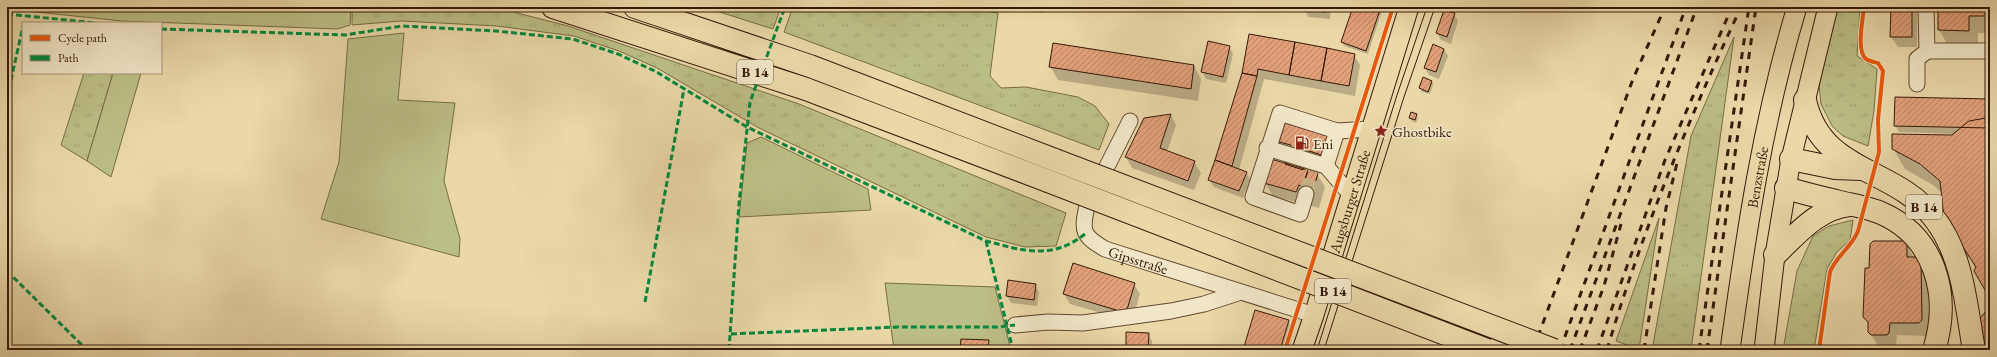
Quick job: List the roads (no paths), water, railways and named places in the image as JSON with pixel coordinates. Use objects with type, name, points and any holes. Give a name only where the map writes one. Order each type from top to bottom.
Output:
[{"type":"highway","name":"B 14","points":[[554,7],[806,89],[1487,350]]},
{"type":"highway","name":"B 14","points":[[635,7],[810,66],[1554,350]]},
{"type":"highway","name":"B 14","points":[[1805,100],[1811,121],[1820,138],[1861,169],[1905,191],[1926,209],[1940,226],[1950,244],[1956,261],[1974,350]]},
{"type":"highway","name":"B 14","points":[[1791,159],[1835,168],[1861,169]]},
{"type":"highway","points":[[1786,188],[1853,205]]},
{"type":"highway","name":"B 14","points":[[1853,205],[1879,212],[1902,226],[1912,235],[1926,253],[1938,281],[1942,314],[1934,350]]},
{"type":"highway","points":[[1775,256],[1818,216],[1839,207],[1853,205]]},
{"type":"main road","name":"Augsburger Straße","points":[[1302,350],[1409,7]]},
{"type":"main road","name":"Benzstraße","points":[[1730,350],[1744,249],[1758,169],[1780,64],[1797,7]]},
{"type":"main road","name":"Benzstraße","points":[[1764,350],[1775,256],[1791,159],[1828,7]]},
{"type":"main road","points":[[1758,169],[1791,159]]},
{"type":"main road","points":[[1758,169],[1786,188]]},
{"type":"main road","points":[[1744,249],[1758,237],[1764,236],[1775,256]]},
{"type":"lane","points":[[1926,7],[1927,51]]},
{"type":"lane","points":[[1917,84],[1917,59],[1927,51],[1990,51]]},
{"type":"lane","points":[[1306,194],[1300,214],[1253,197],[1267,148],[1280,113],[1337,131],[1370,129]]},
{"type":"lane","name":"Gipsstraße","points":[[1130,120],[1087,206],[1084,220],[1085,234],[1092,241],[1105,249],[1314,315]]},
{"type":"lane","points":[[1318,167],[1337,131]]},
{"type":"lane","points":[[1267,148],[1318,167],[1350,194]]},
{"type":"lane","points":[[1015,325],[1048,322],[1083,323],[1171,311],[1204,304],[1241,292]]},
{"type":"tunnel","points":[[1306,194],[1313,171]]},
{"type":"tram line","points":[[1317,350],[1397,95],[1427,7]]},
{"type":"tram line","points":[[1324,350],[1404,97],[1435,7]]},
{"type":"railway","points":[[1533,350],[1633,79],[1665,7]]},
{"type":"railway","points":[[1560,350],[1686,7]]},
{"type":"railway","points":[[1570,350],[1697,7]]},
{"type":"railway","points":[[1597,350],[1665,160],[1732,7]]},
{"type":"railway","points":[[1607,350],[1635,262],[1651,219],[1685,133],[1741,7]]},
{"type":"railway","points":[[1699,350],[1749,7]]},
{"type":"railway","points":[[1707,350],[1756,7]]},
{"type":"railway","points":[[1644,350],[1666,208],[1678,159]]},
{"type":"railway","points":[[1580,350],[1604,286],[1621,224]]},
{"type":"place","name":"Ghostbike","points":[[1381,131]]},
{"type":"place","name":"Eni","points":[[1302,143]]}]
